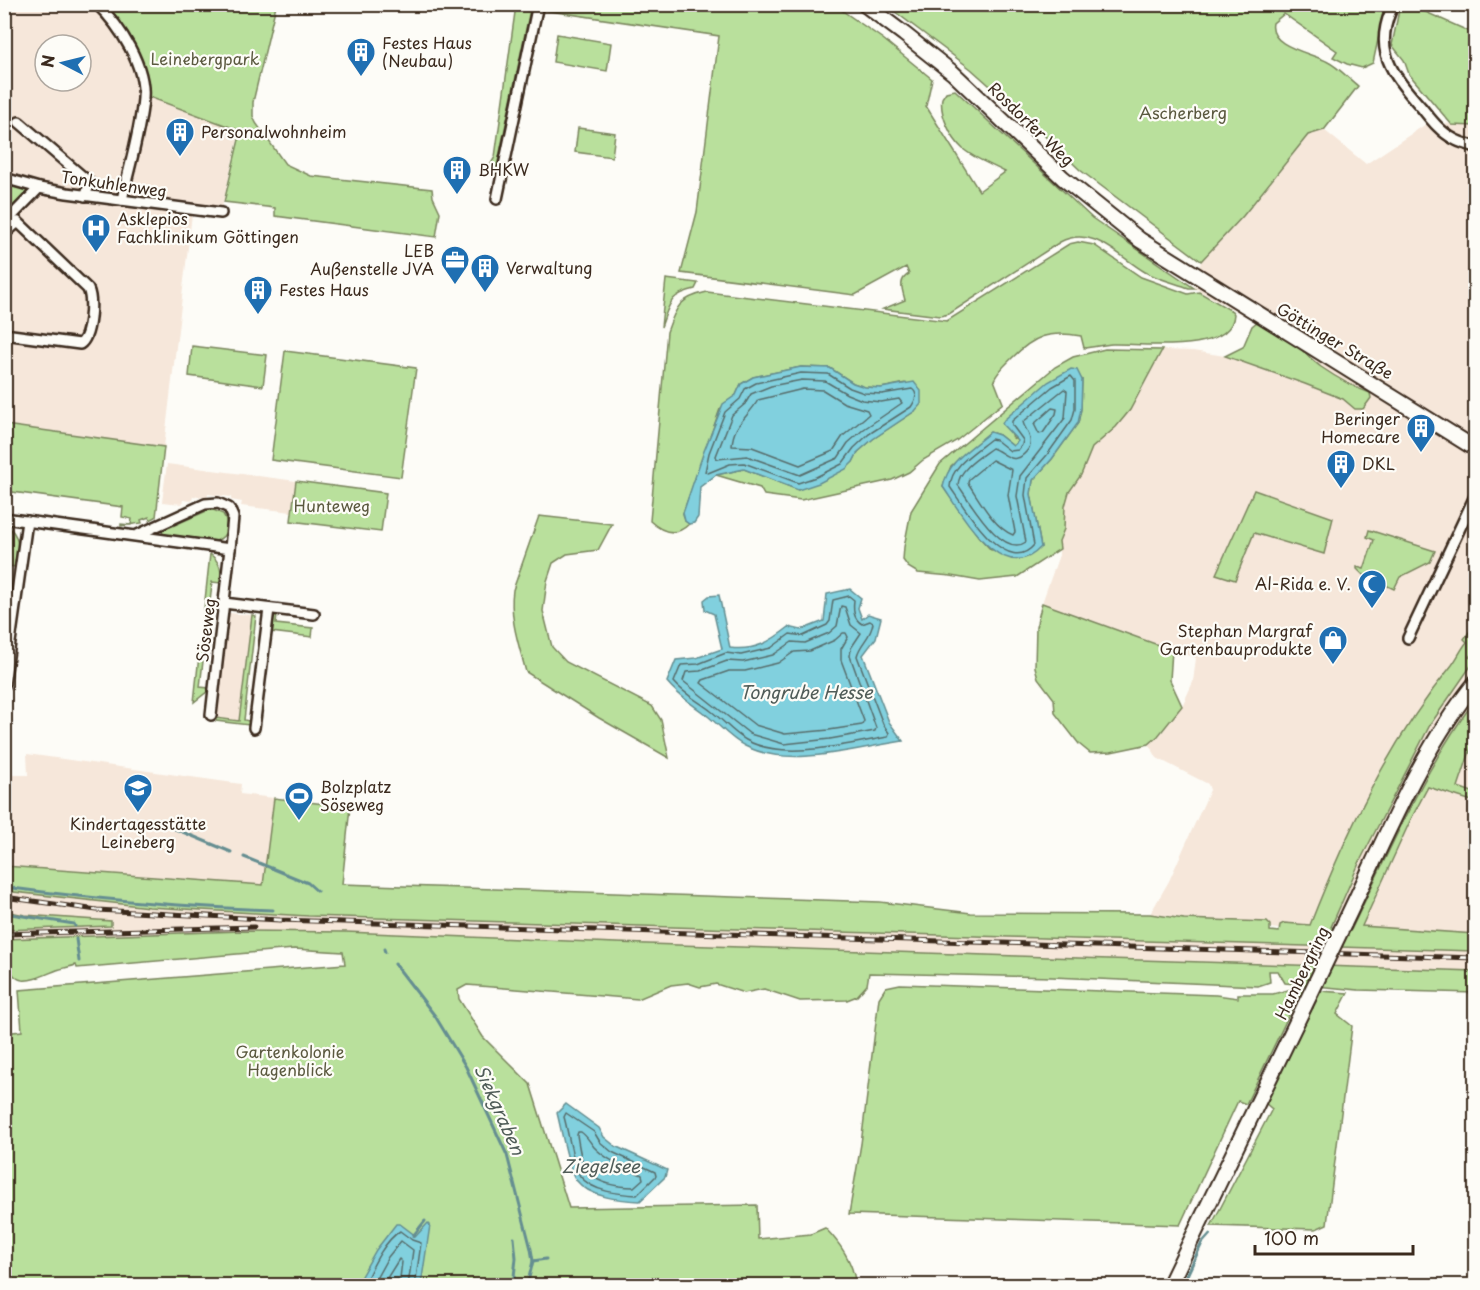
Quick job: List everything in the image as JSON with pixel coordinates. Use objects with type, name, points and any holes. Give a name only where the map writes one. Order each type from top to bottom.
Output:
[{"type":"main road","name":"Rosdorfer Weg","points":[[864,4],[953,74],[1091,202],[1140,240],[1177,264]]},
{"type":"main road","name":"Göttinger Straße","points":[[1177,264],[1476,448]]},
{"type":"main road","name":"Hambergring","points":[[1169,1286],[1418,772],[1442,728],[1476,682]]},
{"type":"street","points":[[97,4],[111,17],[125,39],[139,71],[143,97],[122,200]]},
{"type":"street","points":[[498,199],[538,4]]},
{"type":"street","points":[[1394,4],[1385,28],[1383,43],[1386,58],[1393,73],[1448,135],[1476,147]]},
{"type":"street","points":[[19,122],[90,183],[86,196]]},
{"type":"street","name":"Tonkuhlenweg","points":[[4,178],[39,188],[86,196],[221,213]]},
{"type":"street","points":[[4,224],[39,188]]},
{"type":"street","points":[[4,234],[18,222],[88,289],[91,300],[87,335],[84,342],[80,344],[4,334]]},
{"type":"street","points":[[1407,638],[1476,494]]},
{"type":"street","name":"Söseweg","points":[[135,536],[205,504],[218,503],[229,508],[233,517],[211,715]]},
{"type":"street","points":[[4,518],[230,549]]},
{"type":"street","points":[[4,685],[27,521]]},
{"type":"street","points":[[224,603],[314,614]]},
{"type":"street","points":[[254,728],[269,609]]},
{"type":"shaded area","name":"Asklepios Fachklinikum Göttingen","points":[[5,5],[269,5],[220,216],[192,214],[163,455],[5,433]]},
{"type":"shaded area","points":[[1429,122],[1475,126],[1475,934],[1351,931],[1331,928],[1333,924],[1309,926],[1284,923],[1279,929],[1270,928],[1270,925],[1184,919],[1150,914],[1169,881],[1210,790],[1208,784],[1157,758],[1149,744],[1159,736],[1182,706],[1193,682],[1196,658],[1042,603],[1059,555],[1059,541],[1064,529],[1065,506],[1069,492],[1081,475],[1092,448],[1145,383],[1162,350],[1193,351],[1225,356],[1243,347],[1256,322],[1194,288],[1201,261],[1243,216],[1308,135],[1324,130],[1366,164]]},
{"type":"shaded area","points":[[167,464],[296,481],[292,512],[241,506],[242,502],[231,500],[231,497],[208,494],[207,498],[193,496],[192,501],[183,500],[182,504],[162,502]]},
{"type":"shaded area","points":[[229,613],[252,615],[239,721],[217,719]]},
{"type":"shaded area","name":"Kindertagesstätte Leineberg","points":[[27,754],[241,784],[240,794],[274,798],[264,885],[5,866],[4,775],[28,775]]},
{"type":"shaded area","points":[[4,891],[149,907],[308,916],[1475,951],[1475,971],[346,932],[241,931],[5,939]]},
{"type":"green space","name":"Leinebergpark","points":[[114,4],[276,5],[253,102],[253,116],[256,123],[285,164],[311,176],[432,189],[440,212],[436,237],[275,216],[275,208],[224,202],[241,131],[149,97],[142,64],[119,22],[109,9]]},
{"type":"green space","points":[[544,4],[834,5],[883,39],[932,79],[926,106],[979,191],[1005,172],[968,153],[954,139],[942,111],[942,98],[946,92],[955,90],[1092,218],[1194,288],[1145,272],[1105,245],[1083,237],[1060,242],[949,314],[940,316],[883,309],[905,300],[902,285],[903,279],[909,274],[906,267],[855,295],[681,273],[697,212],[719,36],[543,10]]},
{"type":"green space","points":[[516,5],[531,5],[495,176],[485,174],[495,157]]},
{"type":"green space","name":"Ascherberg","points":[[886,5],[1390,5],[1382,21],[1373,63],[1362,68],[1333,57],[1337,51],[1284,14],[1273,23],[1273,31],[1284,44],[1332,64],[1358,86],[1324,130],[1308,135],[1243,216],[1201,261],[1080,170],[971,69]]},
{"type":"green space","points":[[1400,5],[1410,5],[1475,34],[1475,126],[1452,125],[1409,74],[1404,60],[1392,45]]},
{"type":"green space","points":[[557,34],[611,43],[607,71],[553,62]]},
{"type":"green space","points":[[578,128],[615,133],[612,157],[575,152]]},
{"type":"green space","points":[[4,182],[27,190],[29,193],[13,212],[5,203]]},
{"type":"green space","points":[[1078,242],[1094,245],[1141,277],[1188,294],[1199,292],[1232,311],[1234,314],[1229,327],[1218,336],[1202,342],[1183,344],[1112,344],[1084,348],[1081,336],[1060,334],[1043,336],[1020,350],[1002,368],[994,380],[1003,403],[956,441],[923,460],[909,472],[892,480],[801,500],[764,495],[760,488],[716,475],[744,469],[798,490],[853,462],[858,452],[873,439],[915,411],[905,383],[881,388],[865,387],[853,383],[830,368],[801,367],[753,377],[741,384],[736,395],[720,409],[683,513],[685,521],[689,524],[679,531],[670,532],[650,521],[667,332],[676,310],[685,300],[707,292],[947,321],[1069,244]]},
{"type":"green space","points":[[666,279],[698,283],[695,289],[675,297],[666,312],[661,327]]},
{"type":"green space","points":[[1257,322],[1282,333],[1333,375],[1370,393],[1371,398],[1363,409],[1355,409],[1343,399],[1225,356],[1243,347],[1252,326]]},
{"type":"green space","points":[[192,346],[267,355],[263,386],[189,376]]},
{"type":"green space","points":[[1105,349],[1162,350],[1130,410],[1116,427],[1092,448],[1081,475],[1069,492],[1065,506],[1064,529],[1059,541],[1060,549],[1017,577],[980,581],[918,573],[908,567],[903,560],[911,511],[940,464],[1055,367],[1073,357]],"holes":[[[1082,380],[1078,423],[1052,459],[1033,480],[1031,494],[1041,547],[991,550],[978,536],[943,487],[951,466],[990,432],[999,435],[1013,446],[1018,441],[1011,433]]]},
{"type":"green space","points":[[285,351],[416,368],[401,477],[271,460]]},
{"type":"green space","points":[[5,425],[164,447],[156,517],[150,520],[149,517],[141,520],[142,523],[131,525],[132,519],[122,517],[123,507],[5,491]]},
{"type":"green space","name":"Hunteweg","points":[[296,481],[386,493],[381,532],[291,521]]},
{"type":"green space","points":[[1254,490],[1333,518],[1324,554],[1254,533],[1235,580],[1216,574]]},
{"type":"green space","points":[[211,509],[223,514],[227,522],[227,530],[220,539],[216,541],[162,534],[163,530]]},
{"type":"green space","points":[[539,516],[612,524],[598,550],[567,554],[553,563],[547,581],[543,611],[552,647],[566,662],[652,706],[661,720],[669,758],[526,672],[515,631],[512,600],[513,590]]},
{"type":"green space","points":[[5,525],[14,533],[18,549],[16,567],[7,566],[5,581]]},
{"type":"green space","points":[[1369,530],[1435,551],[1430,562],[1400,577],[1394,589],[1362,574],[1357,569],[1357,567],[1364,569],[1374,540],[1367,537]]},
{"type":"green space","points":[[210,554],[220,567],[221,583],[212,582],[200,687],[209,688],[194,702]]},
{"type":"green space","points":[[1042,603],[1172,650],[1170,680],[1182,706],[1149,744],[1111,752],[1090,753],[1079,744],[1055,713],[1054,699],[1038,678],[1035,667],[1036,627]]},
{"type":"green space","points":[[274,614],[277,615],[276,624],[313,628],[312,637],[271,632]]},
{"type":"green space","points":[[252,615],[256,616],[244,720],[249,721],[249,725],[216,721],[216,718],[239,721]]},
{"type":"green space","points":[[1475,624],[1475,650],[1469,657],[1475,660],[1430,725],[1360,861],[1331,927],[1351,930],[1423,783],[1439,754],[1475,700],[1475,743],[1473,742],[1458,787],[1475,793],[1475,802],[1428,787],[1362,926],[1475,934],[1475,951],[308,916],[149,907],[5,891],[5,866],[263,885],[274,798],[350,807],[342,884],[880,902],[971,913],[1150,914],[1184,919],[1267,922],[1270,925],[1270,931],[1279,932],[1280,925],[1284,923],[1310,925],[1371,789],[1408,725],[1467,642],[1464,639]]},
{"type":"green space","points":[[5,911],[25,915],[111,921],[111,926],[5,930]]},
{"type":"green space","name":"Gartenkolonie Hagenblick","points":[[241,931],[346,932],[1475,971],[1476,993],[1358,990],[1285,983],[1278,971],[1269,971],[1270,982],[1258,986],[1052,977],[869,973],[867,985],[857,996],[847,1000],[800,1001],[764,989],[744,993],[716,984],[700,987],[688,983],[671,985],[638,999],[467,985],[458,990],[459,999],[483,1037],[530,1084],[569,1208],[757,1205],[758,1239],[811,1234],[825,1228],[845,1254],[856,1285],[5,1286],[4,1033],[22,1031],[19,990],[345,964],[343,952],[294,949],[77,968],[76,965],[25,980],[14,975],[10,968],[8,956],[5,956],[5,939]]},
{"type":"green space","points":[[900,984],[1216,995],[1238,998],[1238,994],[1273,994],[1292,989],[1348,993],[1337,1014],[1352,1026],[1327,1224],[1316,1229],[1211,1226],[1272,1109],[1265,1103],[1317,999],[1298,996],[1246,1104],[1238,1101],[1180,1225],[849,1214],[861,1144],[879,998],[886,987]]},
{"type":"water","points":[[801,367],[830,368],[853,383],[865,387],[881,388],[914,382],[921,391],[921,404],[915,411],[858,452],[846,469],[819,483],[798,490],[744,469],[716,475],[700,487],[698,517],[694,523],[689,524],[685,521],[683,513],[723,404],[736,395],[741,384],[753,377]]},
{"type":"water","points":[[1071,369],[1077,370],[1082,380],[1078,423],[1052,459],[1033,480],[1031,494],[1041,547],[1027,558],[1012,559],[998,554],[985,543],[972,529],[943,487],[955,462],[990,432],[999,435],[1013,446],[1018,441],[1002,424],[1004,420],[1048,382]]},
{"type":"water","name":"Tongrube Hesse","points":[[850,589],[861,598],[858,608],[862,619],[868,614],[881,618],[876,638],[863,655],[889,722],[903,741],[823,755],[782,756],[763,753],[735,740],[667,682],[676,660],[696,658],[722,649],[714,614],[705,610],[704,600],[709,596],[719,595],[730,648],[739,649],[762,644],[789,627],[801,630],[824,621],[827,594]]},
{"type":"water","name":"Ziegelsee","points":[[566,1104],[599,1128],[604,1137],[615,1146],[667,1170],[665,1177],[640,1201],[606,1197],[582,1186],[576,1180],[570,1167],[557,1113]]},
{"type":"water","points":[[428,1223],[430,1225],[421,1285],[356,1285],[376,1250],[396,1224],[400,1224],[416,1236]]},
{"type":"waterway","points":[[156,821],[231,852]]},
{"type":"waterway","points":[[244,857],[308,883],[317,891]]},
{"type":"waterway","points":[[4,887],[138,902],[273,910]]},
{"type":"waterway","points":[[4,913],[75,926]]},
{"type":"waterway","points":[[76,939],[79,961]]},
{"type":"waterway","name":"Siekgraben","points":[[395,964],[435,1016],[466,1067],[507,1155],[533,1261],[527,1286]]},
{"type":"waterway","points":[[413,1236],[425,1221]]},
{"type":"waterway","points":[[1182,1286],[1202,1243],[1210,1234]]},
{"type":"waterway","points":[[513,1286],[516,1258],[514,1238]]},
{"type":"waterway","points":[[533,1261],[546,1259]]},
{"type":"railway","points":[[4,897],[97,910],[280,920],[1476,958]]},
{"type":"railway","points":[[4,934],[254,927]]},
{"type":"place","name":"Festes Haus (Neubau)","points":[[361,78]]},
{"type":"place","name":"Personalwohnheim","points":[[180,158]]},
{"type":"place","name":"BHKW","points":[[457,196]]},
{"type":"place","name":"Asklepios Fachklinikum Göttingen","points":[[96,254]]},
{"type":"place","name":"LEB Außenstelle JVA","points":[[455,286]]},
{"type":"place","name":"Verwaltung","points":[[485,294]]},
{"type":"place","name":"Festes Haus","points":[[258,316]]},
{"type":"place","name":"Beringer Homecare","points":[[1421,454]]},
{"type":"place","name":"DKL","points":[[1341,490]]},
{"type":"place","name":"Al-Rida e. V.","points":[[1372,610]]},
{"type":"place","name":"Stephan Margraf Gartenbauprodukte","points":[[1333,666]]},
{"type":"place","name":"Kindertagesstätte Leineberg","points":[[138,814]]},
{"type":"place","name":"Bolzplatz Söseweg","points":[[299,822]]}]
